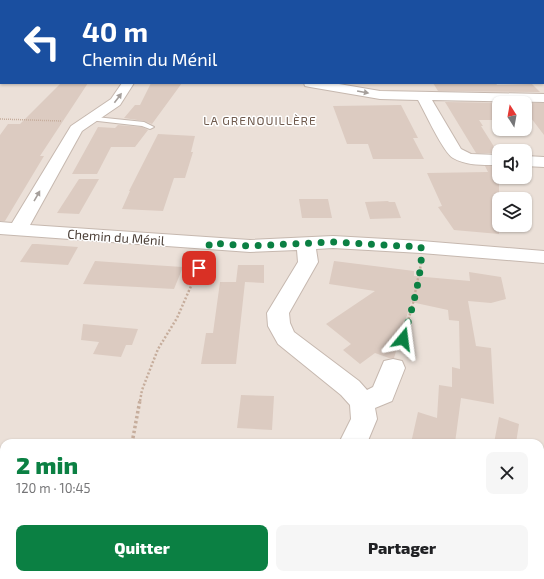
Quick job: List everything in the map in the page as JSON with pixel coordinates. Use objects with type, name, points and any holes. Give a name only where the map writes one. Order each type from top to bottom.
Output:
[{"type":"street","points":[[9,229],[76,130],[86,120],[118,100],[127,84]]},
{"type":"street","points":[[316,84],[380,95],[544,98]]},
{"type":"street","points":[[423,96],[455,152],[462,157],[473,160],[492,160]]},
{"type":"street","points":[[532,161],[544,162]]},
{"type":"street","name":"Chemin du Ménil","points":[[9,229],[250,246],[332,242],[421,247],[544,257]]},
{"type":"street","points":[[306,244],[308,262],[278,313],[277,320],[279,329],[286,338],[350,388],[362,402],[364,419],[355,439]]},
{"type":"street","points":[[362,402],[383,394],[393,368]]},
{"type":"lane","points":[[86,120],[144,124],[150,127]]},
{"type":"path","points":[[0,119],[86,120]]},
{"type":"path","points":[[133,439],[142,390],[158,349],[177,318],[210,243]]},
{"type":"path","points":[[393,368],[413,303],[422,255],[421,247]]},
{"type":"shaded area","points":[[0,84],[544,84],[544,439],[0,439]]},
{"type":"building","points":[[60,84],[87,84],[40,156],[44,156],[5,221],[0,221],[0,135],[8,124],[20,124]]},
{"type":"building","points":[[150,84],[181,84],[152,124],[144,121],[124,118],[135,105],[140,105]]},
{"type":"building","points":[[434,84],[532,84],[540,92],[438,91]]},
{"type":"building","points":[[445,102],[492,103],[492,120],[479,120],[492,144],[492,153],[476,153]]},
{"type":"building","points":[[532,103],[544,103],[544,135],[532,119]]},
{"type":"building","points":[[401,105],[418,138],[413,138],[424,159],[373,159],[368,144],[347,144],[333,106]]},
{"type":"building","points":[[118,125],[142,127],[148,130],[135,147],[111,147],[97,174],[72,174],[98,127],[115,128]]},
{"type":"building","points":[[158,134],[195,136],[191,152],[193,152],[185,178],[174,178],[163,211],[122,209],[129,191]]},
{"type":"building","points":[[485,166],[492,166],[492,184],[499,184],[499,192],[492,192],[492,232],[499,232],[499,234],[454,230],[438,207],[442,206],[427,173],[488,172]]},
{"type":"building","points":[[79,179],[99,179],[79,214],[57,213]]},
{"type":"building","points":[[299,199],[328,199],[332,218],[302,218]]},
{"type":"building","points":[[365,202],[395,202],[401,218],[370,219]]},
{"type":"building","points":[[32,244],[78,247],[68,265],[20,262]]},
{"type":"building","points":[[95,261],[183,267],[174,289],[83,284]]},
{"type":"building","points":[[334,261],[414,271],[414,276],[470,281],[469,272],[501,277],[506,299],[491,303],[468,301],[476,346],[491,348],[494,404],[461,398],[456,439],[412,439],[418,412],[437,418],[439,385],[452,387],[452,367],[460,369],[459,321],[449,320],[448,310],[411,302],[394,358],[389,358],[375,353],[360,364],[343,350],[351,344],[326,324],[375,291],[329,284]]},
{"type":"building","points":[[238,265],[264,265],[264,283],[245,282],[236,364],[201,364],[206,333],[213,333],[220,282],[236,282]]},
{"type":"building","points":[[83,324],[138,329],[132,345],[126,345],[121,357],[93,354],[99,342],[81,340]]},
{"type":"building","points":[[241,395],[274,396],[272,430],[237,428]]},
{"type":"building","points":[[499,417],[519,424],[517,439],[495,439]]},
{"type":"district","name":"LA GRENOUILLÈRE","points":[[260,121]]},
{"type":"route","points":[[199,268],[210,243],[250,246],[332,242],[421,247],[422,255],[413,303],[403,339]]}]
